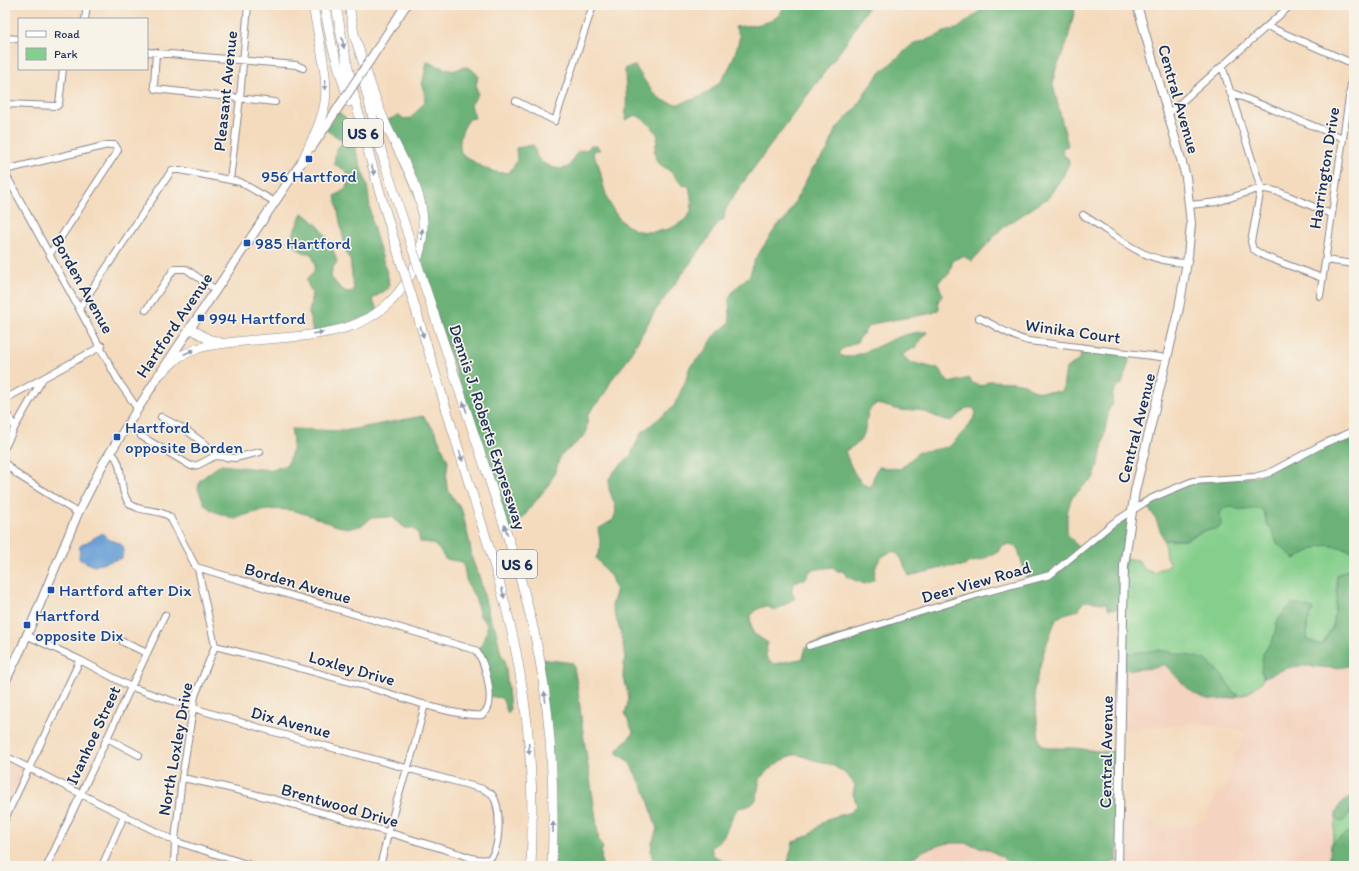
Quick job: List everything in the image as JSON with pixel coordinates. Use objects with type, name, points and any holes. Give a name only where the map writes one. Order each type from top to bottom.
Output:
[{"type":"highway","points":[[302,162],[320,118],[325,97],[325,79],[313,5]]},
{"type":"highway","points":[[324,5],[343,84],[366,148]]},
{"type":"highway","name":"Dennis J. Roberts Expressway","points":[[336,5],[346,63],[366,148],[496,569],[512,632],[521,674],[529,739],[532,804],[531,866]]},
{"type":"highway","name":"Dennis J. Roberts Expressway","points":[[349,5],[354,35],[378,140],[421,275],[510,541],[530,618],[543,682],[549,739],[553,804],[552,866]]},
{"type":"highway","points":[[160,380],[176,359],[190,351],[205,346],[329,331],[360,322],[378,313],[395,298],[404,286],[415,266],[421,245],[423,229],[419,197],[380,112],[354,35]]},
{"type":"highway","points":[[190,328],[212,341],[231,343]]},
{"type":"main road","name":"Hartford Avenue","points":[[5,682],[78,513],[110,452],[137,408],[160,380],[190,328],[406,5]]},
{"type":"main road","name":"Central Avenue","points":[[1118,866],[1124,566],[1132,510],[1168,358],[1187,263],[1190,239],[1190,205],[1186,178],[1169,113],[1137,5]]},
{"type":"street","points":[[85,18],[86,5]]},
{"type":"street","name":"Pleasant Avenue","points":[[230,180],[240,98],[248,5]]},
{"type":"street","points":[[516,101],[555,121],[593,5]]},
{"type":"street","points":[[1169,113],[1291,5]]},
{"type":"street","points":[[1267,26],[1354,63]]},
{"type":"street","points":[[5,38],[18,39]]},
{"type":"street","points":[[148,52],[296,65],[303,68]]},
{"type":"street","points":[[156,52],[155,89],[275,102]]},
{"type":"street","name":"Harrington Drive","points":[[1320,296],[1354,63]]},
{"type":"street","points":[[1222,66],[1261,188],[1251,242],[1253,249],[1264,256],[1322,278]]},
{"type":"street","points":[[5,104],[57,106],[59,104],[63,70]]},
{"type":"street","points":[[1230,92],[1343,138]]},
{"type":"street","points":[[5,172],[108,146],[115,145],[118,150],[50,254]]},
{"type":"street","points":[[80,307],[172,170],[180,170],[248,185],[275,202]]},
{"type":"street","name":"Borden Avenue","points":[[5,172],[102,346],[119,382],[137,408]]},
{"type":"street","points":[[1190,205],[1217,202],[1261,188],[1279,192],[1331,214]]},
{"type":"street","points":[[1083,215],[1144,255],[1169,262],[1187,263]]},
{"type":"street","points":[[1325,260],[1354,264]]},
{"type":"street","points":[[146,310],[174,269],[186,269],[216,290]]},
{"type":"street","name":"Winika Court","points":[[979,318],[1012,336],[1028,341],[1168,358]]},
{"type":"street","points":[[5,399],[102,346]]},
{"type":"street","points":[[5,447],[42,379]]},
{"type":"street","points":[[5,411],[15,427]]},
{"type":"street","points":[[161,417],[186,430],[214,451],[215,456]]},
{"type":"street","name":"Deer View Road","points":[[809,646],[986,592],[1050,576],[1113,523],[1132,510],[1171,490],[1193,481],[1254,477],[1269,473],[1323,444],[1354,431]]},
{"type":"street","points":[[141,436],[191,466],[198,465],[215,456],[235,458],[260,452]]},
{"type":"street","points":[[110,452],[117,459],[122,487],[130,504],[135,507],[166,514],[170,517],[193,564],[198,569],[215,646]]},
{"type":"street","points":[[5,463],[18,475],[78,513]]},
{"type":"street","name":"Borden Avenue","points":[[198,569],[375,619],[475,650],[483,661],[489,700],[488,708],[482,714]]},
{"type":"street","name":"Ivanhoe Street","points":[[47,866],[164,615]]},
{"type":"street","name":"Dix Avenue","points":[[26,635],[80,660],[131,687],[193,708],[406,769],[483,789],[492,794],[496,802],[498,834],[496,849],[489,859]]},
{"type":"street","points":[[123,642],[147,653]]},
{"type":"street","name":"Loxley Drive","points":[[215,646],[302,668],[425,704],[470,715],[482,714]]},
{"type":"street","name":"North Loxley Drive","points":[[174,866],[175,840],[182,778],[193,708],[198,686],[215,646]]},
{"type":"street","points":[[5,819],[80,660]]},
{"type":"street","points":[[380,866],[425,704]]},
{"type":"street","points":[[107,738],[139,755]]},
{"type":"street","points":[[5,756],[80,795],[175,840],[253,866]]},
{"type":"street","name":"Brentwood Drive","points":[[182,778],[217,785],[389,833],[470,858],[479,860],[489,859]]},
{"type":"street","points":[[102,866],[124,816]]},
{"type":"shaded area","points":[[1164,664],[1186,688],[1194,693],[1207,699],[1226,700],[1246,694],[1261,683],[1263,678],[1283,670],[1301,666],[1344,669],[1354,664],[1354,795],[1341,803],[1335,816],[1336,818],[1329,866],[1102,866],[1117,861],[1119,811],[1133,813],[1157,824],[1166,825],[1191,826],[1206,819],[1215,797],[1225,791],[1235,751],[1240,749],[1244,732],[1200,723],[1121,731],[1122,670],[1155,668]]},
{"type":"shaded area","points":[[5,756],[26,768],[5,821]]},
{"type":"shaded area","points":[[948,843],[966,843],[987,849],[1001,856],[1012,866],[900,866],[925,850]]},
{"type":"green space","points":[[784,5],[869,5],[846,43],[736,192],[725,211],[724,219],[718,223],[655,311],[626,362],[612,379],[604,395],[588,414],[586,433],[580,440],[560,456],[556,470],[549,484],[510,534],[419,263],[425,221],[386,121],[399,115],[404,119],[411,118],[425,102],[422,86],[427,62],[449,70],[457,70],[463,67],[469,68],[478,76],[476,86],[478,94],[471,105],[475,118],[469,119],[461,136],[461,154],[484,168],[503,173],[510,172],[517,161],[516,148],[533,145],[541,162],[554,168],[563,168],[570,165],[577,152],[586,150],[590,146],[597,146],[600,150],[595,150],[593,154],[599,168],[603,186],[611,206],[620,219],[632,229],[640,231],[648,232],[667,230],[683,221],[690,213],[692,204],[689,186],[682,185],[671,172],[657,162],[654,153],[658,136],[651,126],[636,115],[625,120],[625,68],[635,66],[654,93],[659,98],[667,102],[680,104],[700,97],[724,77],[729,68],[740,36],[735,27],[757,25],[771,21],[777,17]]},
{"type":"green space","points":[[983,5],[1076,5],[1067,42],[1055,72],[1053,85],[1068,146],[1062,148],[1064,156],[1068,158],[1069,163],[1063,176],[1048,198],[1002,228],[972,261],[963,256],[953,260],[949,274],[941,279],[938,284],[943,295],[938,301],[939,309],[933,313],[876,323],[867,328],[857,342],[842,349],[839,354],[844,357],[855,355],[904,335],[927,332],[916,347],[902,355],[910,362],[939,369],[949,383],[970,378],[972,383],[982,386],[989,381],[1014,382],[1025,384],[1034,391],[1060,392],[1063,388],[1066,368],[1080,360],[1081,347],[1131,354],[1122,384],[1113,392],[1113,404],[1109,409],[1100,459],[1093,479],[1089,481],[1071,499],[1067,513],[1067,534],[1080,549],[1130,512],[1122,609],[1109,609],[1105,603],[1085,601],[1079,610],[1064,614],[1056,619],[1044,651],[1034,689],[1039,740],[1042,745],[1049,748],[1075,748],[1105,752],[1120,750],[1117,861],[1102,866],[1012,866],[1001,856],[987,849],[966,843],[948,843],[925,850],[900,866],[787,866],[793,842],[809,835],[827,819],[851,812],[857,805],[853,794],[855,785],[848,776],[829,764],[803,756],[794,755],[786,758],[765,773],[760,780],[755,801],[749,806],[738,808],[722,839],[711,848],[714,856],[721,859],[723,866],[654,866],[651,852],[652,843],[657,829],[646,793],[628,760],[616,752],[633,732],[625,714],[629,698],[623,674],[625,657],[621,633],[612,606],[616,592],[611,577],[596,558],[601,547],[598,529],[613,520],[616,512],[609,489],[609,479],[616,469],[630,457],[641,433],[674,406],[686,380],[690,366],[704,353],[715,335],[729,323],[729,299],[733,291],[750,275],[755,259],[777,226],[786,219],[812,169],[827,151],[837,128],[857,107],[866,91],[879,74],[912,45],[937,36],[948,30],[957,29],[980,11]],"holes":[[[876,404],[907,411],[917,409],[942,419],[952,421],[966,408],[974,408],[976,414],[968,427],[949,447],[919,452],[900,469],[879,467],[876,470],[871,486],[868,487],[856,476],[845,451],[862,438],[870,410]],[[1011,544],[1018,549],[1027,580],[813,644],[806,647],[803,658],[774,664],[768,660],[766,655],[768,643],[753,633],[751,622],[752,614],[757,609],[767,606],[775,611],[795,598],[791,590],[795,582],[805,579],[811,570],[833,567],[837,571],[843,571],[847,577],[865,584],[874,580],[875,569],[878,561],[884,555],[894,551],[901,558],[909,576],[946,567],[965,566],[968,563],[981,560],[998,552],[1001,546]]]},
{"type":"green space","points":[[338,112],[345,117],[367,185],[372,223],[388,277],[389,288],[372,299],[380,313],[313,333],[309,313],[312,293],[306,280],[314,270],[315,265],[311,253],[301,251],[290,241],[302,213],[320,228],[332,247],[337,262],[332,269],[331,277],[340,288],[347,292],[354,291],[350,259],[346,252],[335,196],[347,188],[349,177],[345,170],[334,164],[336,149],[344,141],[326,130]]},
{"type":"green space","points":[[423,416],[435,431],[448,461],[446,479],[447,488],[462,511],[472,559],[480,579],[490,620],[495,627],[501,654],[505,660],[510,709],[508,714],[502,698],[488,696],[486,679],[478,652],[487,632],[487,624],[480,616],[475,597],[467,584],[463,562],[445,559],[436,546],[429,543],[420,542],[418,533],[413,528],[405,528],[392,517],[371,518],[363,524],[346,528],[302,513],[277,509],[251,513],[235,519],[213,511],[205,505],[198,489],[200,480],[220,465],[269,470],[287,465],[291,456],[292,447],[291,429],[344,431]]},
{"type":"green space","points":[[1354,431],[1354,551],[1329,545],[1318,547],[1295,559],[1277,543],[1273,532],[1266,523],[1265,513],[1259,509],[1241,510],[1229,507],[1220,512],[1221,525],[1218,529],[1206,530],[1185,540],[1164,540],[1155,517],[1145,503],[1186,483],[1255,477]]},
{"type":"green space","points":[[1225,508],[1254,508],[1265,513],[1267,522],[1278,541],[1282,547],[1295,559],[1318,547],[1329,545],[1354,551],[1354,566],[1337,575],[1337,596],[1333,626],[1322,645],[1307,640],[1307,625],[1278,620],[1273,640],[1263,654],[1263,678],[1261,683],[1246,694],[1239,696],[1233,692],[1222,675],[1122,654],[1125,558],[1138,560],[1144,569],[1154,573],[1160,569],[1166,568],[1171,563],[1166,558],[1164,540],[1185,540],[1206,530],[1211,530],[1220,517],[1220,512]]},
{"type":"green space","points":[[1354,566],[1354,664],[1341,668],[1297,666],[1282,670],[1263,678],[1263,673],[1261,673],[1263,654],[1273,640],[1278,620],[1292,603],[1313,609],[1307,625],[1307,640],[1322,645],[1333,626],[1337,596],[1337,575]]},
{"type":"green space","points":[[1160,650],[1205,659],[1222,675],[1233,692],[1239,696],[1213,700],[1204,698],[1189,689],[1164,664],[1155,668],[1122,670],[1122,654]]},
{"type":"green space","points":[[542,659],[573,663],[599,842],[603,848],[601,852],[602,866],[553,866]]},
{"type":"green space","points":[[1354,795],[1354,812],[1349,813],[1344,821],[1338,821],[1335,816],[1341,803]]},
{"type":"green space","points":[[1354,812],[1354,829],[1332,844],[1336,818],[1338,821],[1349,813]]},
{"type":"green space","points":[[1354,829],[1354,866],[1329,866],[1331,844]]},
{"type":"water","points":[[103,533],[110,540],[119,543],[124,547],[122,558],[94,566],[79,559],[80,546]]},
{"type":"place","name":"956 Hartford","points":[[309,159]]},
{"type":"place","name":"985 Hartford","points":[[247,243]]},
{"type":"place","name":"994 Hartford","points":[[201,318]]},
{"type":"place","name":"Hartford opposite Borden","points":[[117,437]]},
{"type":"place","name":"Hartford after Dix","points":[[51,590]]},
{"type":"place","name":"Hartford opposite Dix","points":[[27,625]]}]
